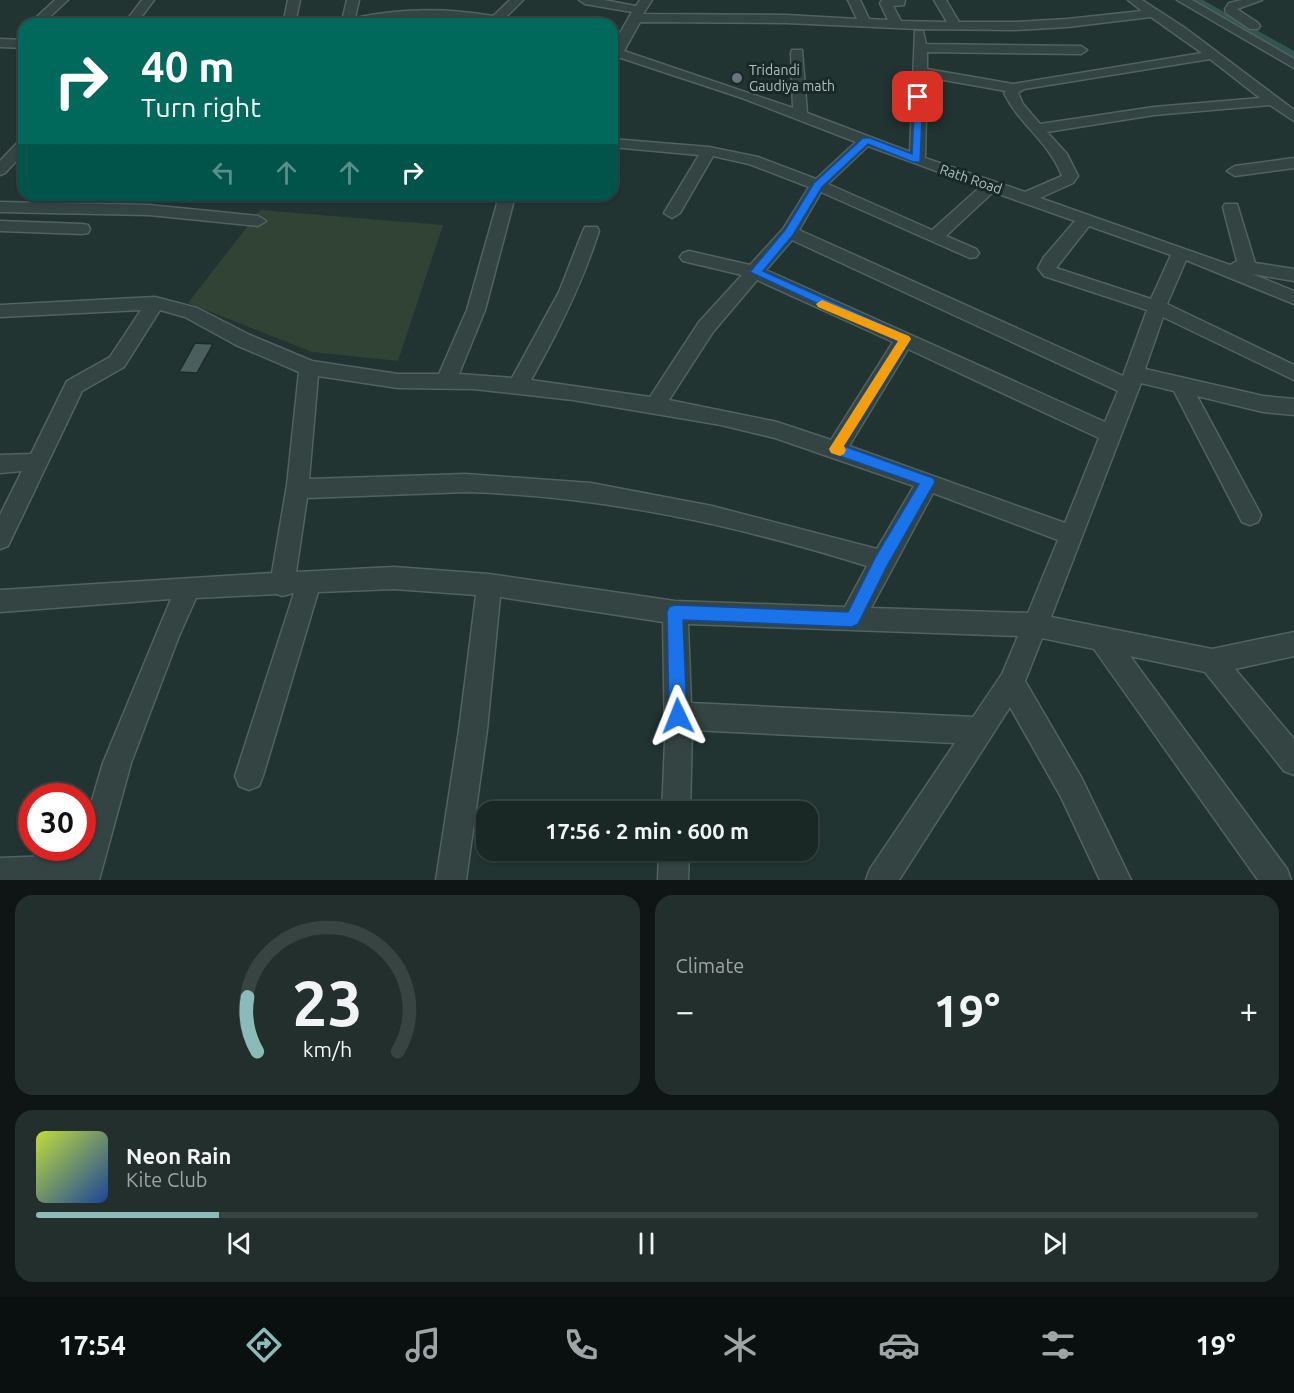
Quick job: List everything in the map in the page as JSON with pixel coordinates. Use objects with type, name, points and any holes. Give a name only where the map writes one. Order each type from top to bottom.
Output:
[{"type":"street","points":[[42,18],[62,0]]},
{"type":"street","points":[[134,18],[148,0]]},
{"type":"street","points":[[290,18],[294,0]]},
{"type":"street","points":[[348,18],[353,0]]},
{"type":"street","points":[[469,16],[475,0]]},
{"type":"street","points":[[498,18],[517,0]]},
{"type":"street","points":[[585,0],[640,9],[918,25],[1059,24],[1153,13]]},
{"type":"street","points":[[854,0],[864,21]]},
{"type":"street","points":[[940,0],[955,25]]},
{"type":"street","points":[[1134,0],[1213,55],[1294,117]]},
{"type":"street","points":[[1183,0],[1294,64]]},
{"type":"street","points":[[1256,0],[1233,6],[1232,13],[1275,38]]},
{"type":"street","points":[[896,23],[886,3],[900,2]]},
{"type":"street","points":[[618,45],[640,9]]},
{"type":"street","points":[[381,18],[403,14],[482,18]]},
{"type":"street","points":[[917,160],[921,72],[918,25]]},
{"type":"street","points":[[921,48],[1081,50]]},
{"type":"street","name":"Rath Road","points":[[618,52],[747,94],[917,160],[1191,257],[1294,298]]},
{"type":"street","points":[[796,53],[800,115]]},
{"type":"street","points":[[921,72],[1014,88],[1021,85],[1213,55]]},
{"type":"street","points":[[1014,88],[1011,93],[1016,105],[1068,169],[1070,176],[1067,180],[1025,198]]},
{"type":"street","points":[[1037,129],[1166,108],[1272,100]]},
{"type":"street","points":[[655,406],[699,336],[789,232],[818,185],[866,140]]},
{"type":"street","points":[[618,143],[709,151],[753,160],[818,185],[970,253]]},
{"type":"street","points":[[0,170],[18,150]]},
{"type":"street","points":[[672,213],[709,151]]},
{"type":"street","points":[[1235,171],[1294,163]]},
{"type":"street","points":[[934,237],[991,186]]},
{"type":"street","points":[[446,382],[476,310],[506,201]]},
{"type":"street","points":[[0,207],[149,210],[258,221]]},
{"type":"street","points":[[1231,207],[1248,268]]},
{"type":"street","points":[[1085,220],[1050,261],[1047,268],[1050,272],[1157,307],[1294,373]]},
{"type":"street","points":[[0,226],[82,229]]},
{"type":"street","points":[[518,387],[550,330],[579,270],[591,231]]},
{"type":"street","points":[[789,232],[1131,380],[1181,385],[1263,404],[1294,407]]},
{"type":"street","points":[[689,257],[756,272],[1111,434]]},
{"type":"street","points":[[881,880],[1011,683],[1111,434],[1157,307],[1191,257],[1294,274]]},
{"type":"street","points":[[0,540],[74,386],[81,379],[110,368],[117,362],[155,303]]},
{"type":"street","points":[[0,311],[155,303],[191,312],[243,340],[309,368],[398,381],[446,382],[573,392],[721,417],[777,430],[836,449],[1071,535]]},
{"type":"street","points":[[836,449],[905,339]]},
{"type":"street","points":[[282,585],[298,489],[309,368]]},
{"type":"street","points":[[1181,385],[1250,515]]},
{"type":"street","points":[[0,464],[37,462]]},
{"type":"street","points":[[852,619],[882,561],[928,482]]},
{"type":"street","points":[[298,489],[382,483],[441,483],[567,489],[700,511],[837,546],[882,561]]},
{"type":"street","points":[[0,601],[189,587],[282,585],[394,578],[489,585],[675,612],[1035,625],[1212,660],[1294,644]]},
{"type":"street","points":[[249,776],[309,583]]},
{"type":"street","points":[[451,880],[473,730],[489,585]]},
{"type":"street","points":[[0,873],[85,875],[117,763],[167,635],[189,587]]},
{"type":"street","points":[[675,612],[678,716],[676,801]]},
{"type":"street","points":[[1102,639],[1276,880]]},
{"type":"street","points":[[1212,660],[1294,761]]},
{"type":"street","points":[[1011,683],[1071,787],[1116,880]]},
{"type":"street","points":[[678,716],[978,731]]},
{"type":"street","points":[[673,880],[674,861]]},
{"type":"green space","points":[[260,210],[443,225],[398,361],[312,352],[188,303]]},
{"type":"building","points":[[195,343],[213,344],[197,373],[179,372]]},
{"type":"waterway","points":[[1196,0],[1294,56]]},
{"type":"slow traffic","points":[[822,304],[905,339],[836,449],[840,450]]},
{"type":"place","name":"Tridandi Gaudiya math","points":[[737,78]]},
{"type":"route","points":[[678,716],[675,612],[852,619],[882,561],[928,482],[836,449],[905,339],[820,303],[756,272],[789,232],[818,185],[866,140],[917,160],[918,97]]}]
